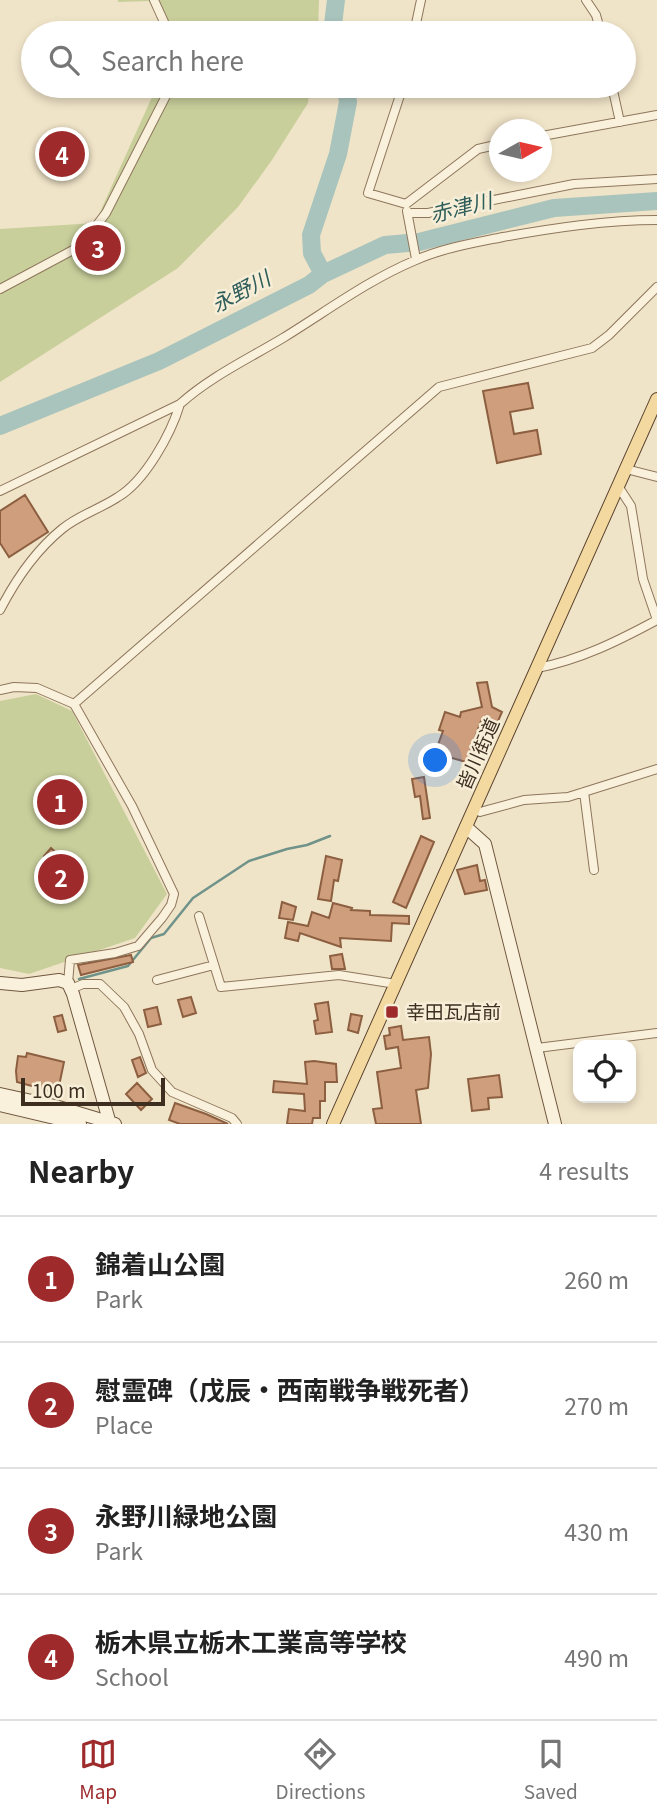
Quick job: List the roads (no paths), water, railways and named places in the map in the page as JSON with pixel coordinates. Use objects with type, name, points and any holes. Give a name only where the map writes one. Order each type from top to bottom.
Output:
[{"type":"main road","name":"皆川街道","points":[[333,1124],[657,398]]},
{"type":"street","points":[[154,0],[164,21]]},
{"type":"street","points":[[417,21],[421,0]]},
{"type":"street","points":[[586,0],[598,21]]},
{"type":"street","points":[[0,289],[73,250],[87,238],[106,213],[165,98]]},
{"type":"street","points":[[399,98],[368,193],[407,209],[428,213],[574,184],[657,179]]},
{"type":"street","points":[[615,98],[620,122]]},
{"type":"street","points":[[552,134],[657,114]]},
{"type":"street","points":[[407,209],[478,149],[489,146]]},
{"type":"street","points":[[407,209],[416,257]]},
{"type":"street","points":[[0,491],[180,404],[195,391],[300,328],[344,297],[416,257],[535,231],[657,220]]},
{"type":"street","points":[[74,704],[439,387],[592,348],[657,288]]},
{"type":"street","points":[[0,610],[15,580],[63,528],[119,497],[133,486],[157,452],[176,418],[180,404]]},
{"type":"street","points":[[625,469],[657,477]]},
{"type":"street","points":[[537,668],[554,665],[608,646],[657,620],[643,579],[632,506],[618,486]]},
{"type":"street","points":[[0,690],[14,687],[37,688],[74,704],[132,806],[174,894],[166,912],[138,946],[115,953],[70,960],[69,986],[111,1123]]},
{"type":"street","points":[[474,809],[481,812],[524,800],[568,797],[657,769]]},
{"type":"street","points":[[584,792],[594,870]]},
{"type":"street","points":[[466,827],[485,844],[555,1124]]},
{"type":"street","points":[[199,916],[221,987],[340,975],[396,984]]},
{"type":"street","points":[[157,980],[214,965]]},
{"type":"street","points":[[0,983],[22,985],[60,980],[69,986],[100,984],[124,1007],[139,1034],[152,1070],[172,1092],[232,1118],[237,1124]]},
{"type":"street","points":[[537,1048],[657,1033]]},
{"type":"street","points":[[0,1094],[55,1106],[111,1123]]},
{"type":"street","points":[[0,1105],[80,1124]]},
{"type":"waterway","name":"永野川","points":[[333,21],[336,0]]},
{"type":"waterway","name":"永野川","points":[[323,274],[312,253],[311,235],[338,154],[348,98]]},
{"type":"waterway","name":"永野川","points":[[0,426],[159,361],[309,285],[323,274],[385,245],[419,242],[554,208],[657,201]]},
{"type":"waterway","points":[[79,979],[128,966],[151,938],[164,934],[193,898],[249,861],[330,836]]},
{"type":"place","name":"栃木県立栃木工業高等学校","points":[[62,154]]},
{"type":"place","name":"永野川緑地公園","points":[[98,248]]},
{"type":"place","name":"錦着山公園","points":[[60,802]]},
{"type":"place","name":"慰霊碑（戊辰・西南戦争戦死者）","points":[[61,877]]},
{"type":"place","name":"幸田瓦店前","points":[[392,1012]]},
{"type":"water label","name":"赤津川","points":[[461,208]]}]
